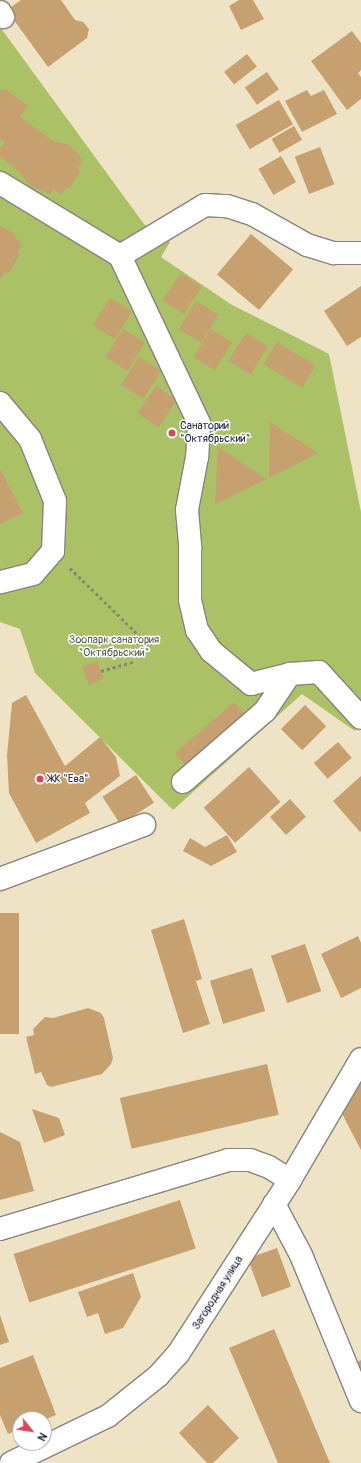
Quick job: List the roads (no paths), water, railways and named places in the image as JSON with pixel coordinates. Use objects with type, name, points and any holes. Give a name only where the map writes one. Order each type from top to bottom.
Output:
[{"type":"street","points":[[0,183],[120,256],[199,423],[197,457],[187,510],[190,548],[190,600],[197,630],[211,651],[251,684],[290,674],[319,672],[361,718]]},
{"type":"street","points":[[120,256],[206,205],[227,206],[252,214],[307,245],[334,253],[361,253]]},
{"type":"street","points":[[0,403],[30,439],[55,501],[53,551],[33,574],[0,582]]},
{"type":"street","points":[[183,782],[265,711],[290,674]]},
{"type":"street","points":[[0,879],[144,825]]},
{"type":"street","name":"Загородная улица","points":[[11,1463],[108,1416],[158,1376],[178,1354],[290,1180],[361,1059]]},
{"type":"street","points":[[0,1229],[228,1160],[250,1160],[268,1167],[290,1180]]},
{"type":"street","points":[[274,1204],[301,1255],[361,1401]]},
{"type":"place","name":"Санаторий \"Октябрьский\"","points":[[172,433]]},
{"type":"place","name":"ЖК \"Ева\"","points":[[40,779]]},
{"type":"park label","name":"Зоопарк санатория \"Октябрьский\"","points":[[114,647]]}]
